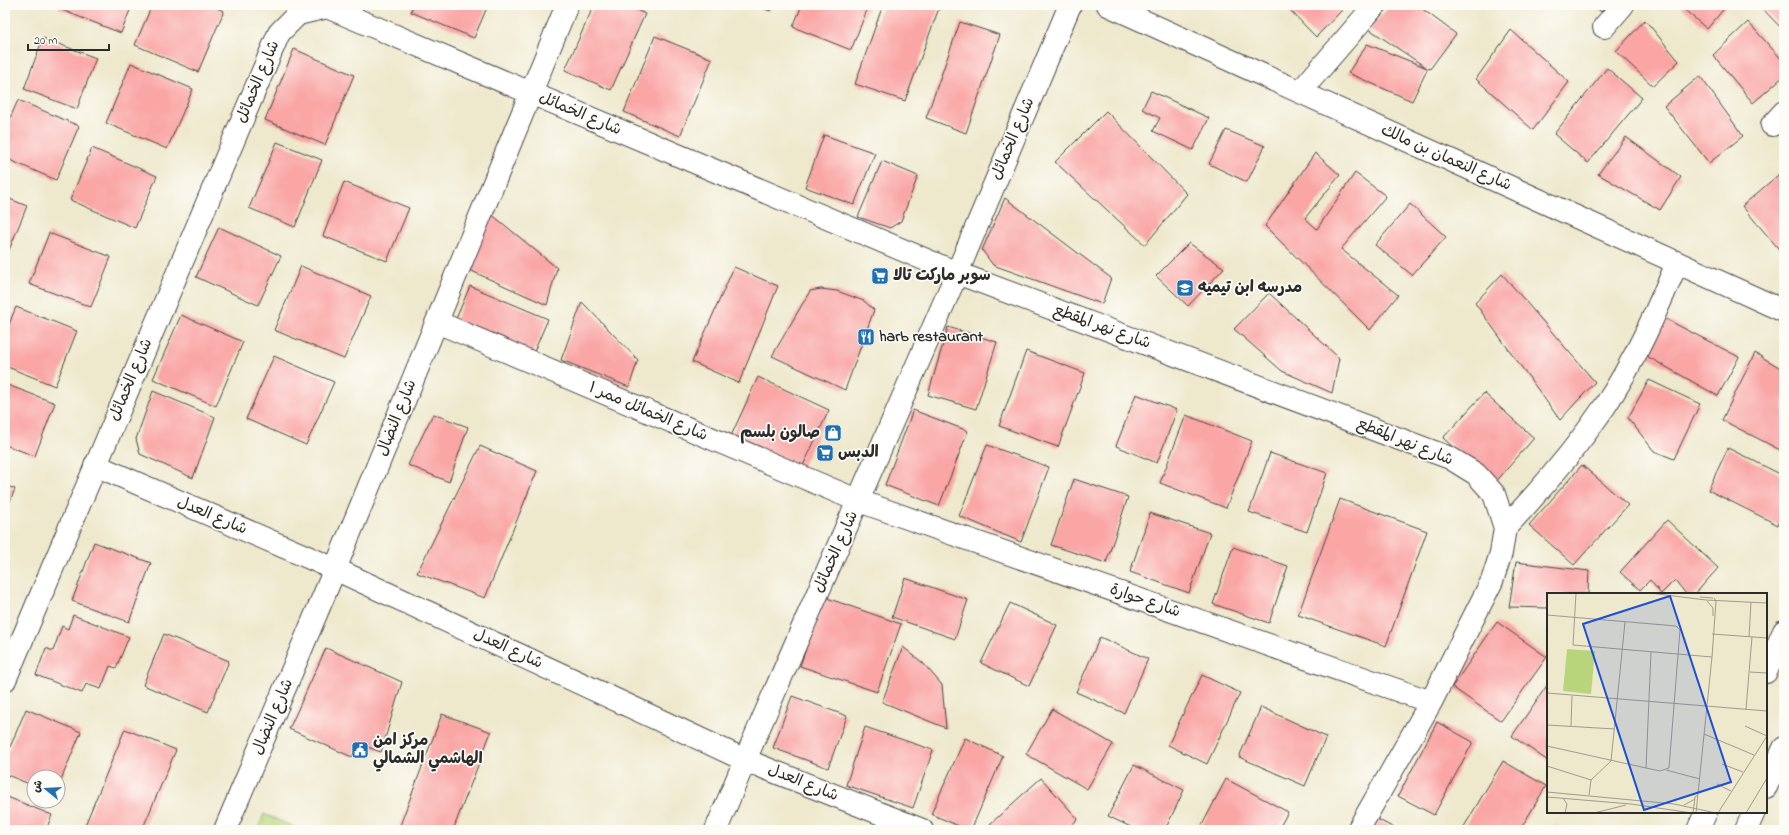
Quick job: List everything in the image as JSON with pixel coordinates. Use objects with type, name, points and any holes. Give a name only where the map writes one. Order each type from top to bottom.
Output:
[{"type":"street","name":"شارع النضال","points":[[225,830],[335,569],[567,5]]},
{"type":"street","name":"شارع الخمائل","points":[[716,830],[957,273],[1070,5]]},
{"type":"street","name":"شارع النعمان بن مالك","points":[[1108,5],[1784,311]]},
{"type":"street","points":[[1300,92],[1375,5]]},
{"type":"street","points":[[1604,27],[1623,5]]},
{"type":"street","name":"شارع الخمائل","points":[[5,680],[279,33],[298,14],[326,7],[957,273]]},
{"type":"street","points":[[1505,528],[1551,478],[1606,405],[1646,332],[1677,262]]},
{"type":"street","name":"شارع نهر المقطع","points":[[957,273],[1450,458],[1476,474],[1494,494],[1505,528],[1501,553],[1492,581],[1431,702],[1358,830]]},
{"type":"street","name":"شارع الخمائل ممر ١","points":[[437,322],[859,501]]},
{"type":"street","name":"شارع العدل","points":[[95,465],[335,569],[745,760],[922,830]]},
{"type":"street","name":"شارع حوارة","points":[[859,501],[1431,702]]},
{"type":"street","points":[[1767,670],[1784,631]]},
{"type":"street","points":[[1767,785],[1784,748]]},
{"type":"street","points":[[1698,830],[1706,813]]},
{"type":"street","points":[[1746,830],[1754,813]]},
{"type":"green space","points":[[264,814],[301,830],[258,830]]},
{"type":"building","points":[[60,5],[132,5],[121,33],[59,9]]},
{"type":"building","points":[[152,5],[209,5],[224,11],[198,72],[135,45]]},
{"type":"building","points":[[413,5],[488,5],[474,38],[411,12]]},
{"type":"building","points":[[594,5],[626,5],[645,14],[611,90],[565,70]]},
{"type":"building","points":[[754,5],[772,5],[770,11]]},
{"type":"building","points":[[802,5],[869,5],[851,50],[793,27]]},
{"type":"building","points":[[883,5],[932,5],[939,8],[905,101],[855,84]]},
{"type":"building","points":[[1285,5],[1347,5],[1316,37]]},
{"type":"building","points":[[1391,5],[1417,5],[1456,34],[1430,69],[1428,68],[1412,101],[1348,73],[1367,44],[1427,68],[1369,29]]},
{"type":"building","points":[[1594,5],[1608,5],[1601,12]]},
{"type":"building","points":[[1679,5],[1727,5],[1707,29]]},
{"type":"building","points":[[1759,5],[1784,5],[1784,31]]},
{"type":"building","points":[[1645,20],[1679,61],[1653,86],[1616,51]]},
{"type":"building","points":[[960,22],[1000,35],[966,133],[926,118]]},
{"type":"building","points":[[1748,22],[1784,62],[1784,76],[1753,103],[1713,55]]},
{"type":"building","points":[[1511,30],[1569,82],[1533,130],[1476,79]]},
{"type":"building","points":[[655,36],[712,59],[680,136],[624,112]]},
{"type":"building","points":[[43,38],[96,58],[77,109],[24,89]]},
{"type":"building","points":[[294,49],[354,75],[325,145],[265,120]]},
{"type":"building","points":[[131,63],[193,89],[167,149],[106,123]]},
{"type":"building","points":[[1607,68],[1642,98],[1588,163],[1554,134]]},
{"type":"building","points":[[1700,76],[1743,136],[1709,163],[1664,106]]},
{"type":"building","points":[[1151,91],[1209,118],[1193,150],[1153,131],[1160,118],[1142,109]]},
{"type":"building","points":[[18,100],[79,126],[56,180],[5,158],[5,130]]},
{"type":"building","points":[[1106,111],[1187,194],[1145,245],[1055,162]]},
{"type":"building","points":[[1226,130],[1265,146],[1247,182],[1209,164]]},
{"type":"building","points":[[824,135],[875,153],[854,205],[805,187]]},
{"type":"building","points":[[1626,137],[1681,177],[1660,210],[1598,174]]},
{"type":"building","points":[[277,142],[322,160],[295,227],[249,208]]},
{"type":"building","points":[[92,148],[157,176],[135,228],[70,200]]},
{"type":"building","points":[[1315,153],[1340,175],[1305,218],[1317,229],[1355,173],[1386,196],[1341,249],[1398,295],[1370,330],[1265,226]]},
{"type":"building","points":[[882,161],[918,176],[901,221],[890,228],[858,217]]},
{"type":"building","points":[[1784,170],[1784,255],[1742,206]]},
{"type":"building","points":[[344,182],[409,208],[387,261],[323,236]]},
{"type":"building","points":[[5,197],[27,206],[5,260]]},
{"type":"building","points":[[1005,198],[1111,278],[1102,304],[993,265],[982,250]]},
{"type":"building","points":[[1410,204],[1446,237],[1412,275],[1375,245]]},
{"type":"building","points":[[490,213],[557,268],[547,305],[467,269]]},
{"type":"building","points":[[219,227],[281,256],[258,305],[196,277]]},
{"type":"building","points":[[49,233],[111,257],[91,307],[29,284]]},
{"type":"building","points":[[1189,243],[1224,268],[1188,306],[1156,276]]},
{"type":"building","points":[[301,266],[371,296],[344,359],[274,330]]},
{"type":"building","points":[[734,267],[778,286],[739,383],[692,362]]},
{"type":"building","points":[[1502,274],[1595,382],[1560,420],[1475,303]]},
{"type":"building","points":[[470,286],[548,319],[533,354],[455,321]]},
{"type":"building","points":[[821,289],[837,291],[864,301],[874,310],[845,390],[772,356],[810,291]]},
{"type":"building","points":[[1269,293],[1339,358],[1332,393],[1282,371],[1234,329]]},
{"type":"building","points":[[582,302],[638,360],[629,387],[561,360]]},
{"type":"building","points":[[16,307],[77,331],[55,386],[5,366],[5,334]]},
{"type":"building","points":[[181,315],[243,342],[216,406],[153,379]]},
{"type":"building","points":[[1664,318],[1739,357],[1718,396],[1643,354]]},
{"type":"building","points":[[948,327],[997,342],[976,409],[928,395]]},
{"type":"building","points":[[1026,351],[1085,373],[1058,447],[999,426]]},
{"type":"building","points":[[1755,353],[1784,370],[1784,452],[1722,420]]},
{"type":"building","points":[[274,356],[334,382],[306,445],[246,419]]},
{"type":"building","points":[[758,377],[829,410],[802,468],[731,436]]},
{"type":"building","points":[[1649,380],[1700,404],[1674,459],[1654,451],[1628,418]]},
{"type":"building","points":[[5,384],[55,403],[35,456],[5,445]]},
{"type":"building","points":[[153,391],[215,417],[193,478],[140,454],[136,439]]},
{"type":"building","points":[[1484,393],[1534,438],[1494,484],[1443,438]]},
{"type":"building","points":[[1136,394],[1177,410],[1157,463],[1116,446]]},
{"type":"building","points":[[913,410],[968,431],[939,506],[885,485]]},
{"type":"building","points":[[433,414],[468,427],[449,482],[408,465]]},
{"type":"building","points":[[1186,415],[1252,441],[1226,508],[1160,483]]},
{"type":"building","points":[[987,445],[1049,467],[1021,542],[959,516]]},
{"type":"building","points":[[480,446],[537,471],[485,598],[417,573]]},
{"type":"building","points":[[1728,448],[1784,476],[1784,513],[1778,525],[1708,490]]},
{"type":"building","points":[[1270,453],[1327,473],[1307,532],[1249,512]]},
{"type":"building","points":[[1582,465],[1628,505],[1574,565],[1529,525]]},
{"type":"building","points":[[1074,479],[1128,497],[1106,563],[1051,545]]},
{"type":"building","points":[[5,485],[15,489],[5,513]]},
{"type":"building","points":[[1340,499],[1427,531],[1386,646],[1298,615]]},
{"type":"building","points":[[1150,513],[1210,533],[1189,593],[1130,572]]},
{"type":"building","points":[[1667,520],[1718,568],[1696,593],[1685,593],[1675,580],[1662,593],[1660,593],[1650,580],[1640,590],[1620,572]]},
{"type":"building","points":[[94,542],[151,563],[129,622],[72,601]]},
{"type":"building","points":[[1233,547],[1288,566],[1269,623],[1213,604]]},
{"type":"building","points":[[1516,562],[1589,571],[1588,593],[1547,593],[1547,608],[1509,607]]},
{"type":"building","points":[[905,578],[968,600],[955,639],[892,617]]},
{"type":"building","points":[[824,597],[901,624],[877,692],[800,666]]},
{"type":"building","points":[[1010,603],[1057,625],[1029,686],[981,663]]},
{"type":"building","points":[[73,615],[129,637],[116,668],[110,666],[101,689],[86,684],[82,693],[36,675],[46,648],[53,651],[62,626],[68,629]]},
{"type":"building","points":[[1497,622],[1547,657],[1501,721],[1452,687]]},
{"type":"building","points":[[164,634],[229,661],[208,712],[143,685]]},
{"type":"building","points":[[1100,637],[1148,659],[1124,713],[1076,692]]},
{"type":"building","points":[[903,647],[923,663],[942,685],[946,728],[882,702]]},
{"type":"building","points":[[326,648],[402,682],[381,752],[357,743],[352,757],[289,729]]},
{"type":"building","points":[[1202,675],[1240,693],[1207,764],[1168,745]]},
{"type":"building","points":[[1547,685],[1547,760],[1512,736]]},
{"type":"building","points":[[792,696],[847,716],[828,768],[773,748]]},
{"type":"building","points":[[1261,707],[1326,737],[1305,786],[1239,757]]},
{"type":"building","points":[[26,709],[81,732],[66,769],[26,769],[26,783],[5,774],[5,759]]},
{"type":"building","points":[[1052,709],[1113,744],[1087,789],[1026,754]]},
{"type":"building","points":[[442,714],[491,732],[453,830],[404,830],[399,828]]},
{"type":"building","points":[[1437,722],[1473,742],[1434,815],[1398,796]]},
{"type":"building","points":[[865,727],[933,750],[913,808],[846,785]]},
{"type":"building","points":[[125,729],[176,750],[142,830],[83,830]]},
{"type":"building","points":[[965,738],[1003,756],[971,830],[931,814]]},
{"type":"building","points":[[1503,761],[1546,786],[1520,830],[1462,830]]},
{"type":"building","points":[[1134,765],[1184,790],[1165,830],[1137,830],[1108,816]]},
{"type":"building","points":[[1041,778],[1078,819],[1066,830],[995,830],[990,824]]},
{"type":"building","points":[[1226,779],[1288,812],[1278,830],[1200,829]]},
{"type":"building","points":[[5,796],[26,804],[26,809],[37,809],[52,815],[46,830],[5,830]]},
{"type":"building","points":[[1377,819],[1398,830],[1371,830]]},
{"type":"building","points":[[1556,825],[1564,830],[1553,830]]},
{"type":"place","name":"سوبر ماركت تالا","points":[[880,276]]},
{"type":"place","name":"مدرسه ابن تيميه","points":[[1185,288]]},
{"type":"place","name":"harb restaurant","points":[[866,337]]},
{"type":"place","name":"صالون بلسم","points":[[833,433]]},
{"type":"place","name":"الدبس","points":[[825,453]]},
{"type":"place","name":"مركز امن الهاشمي الشمالي","points":[[360,750]]}]
